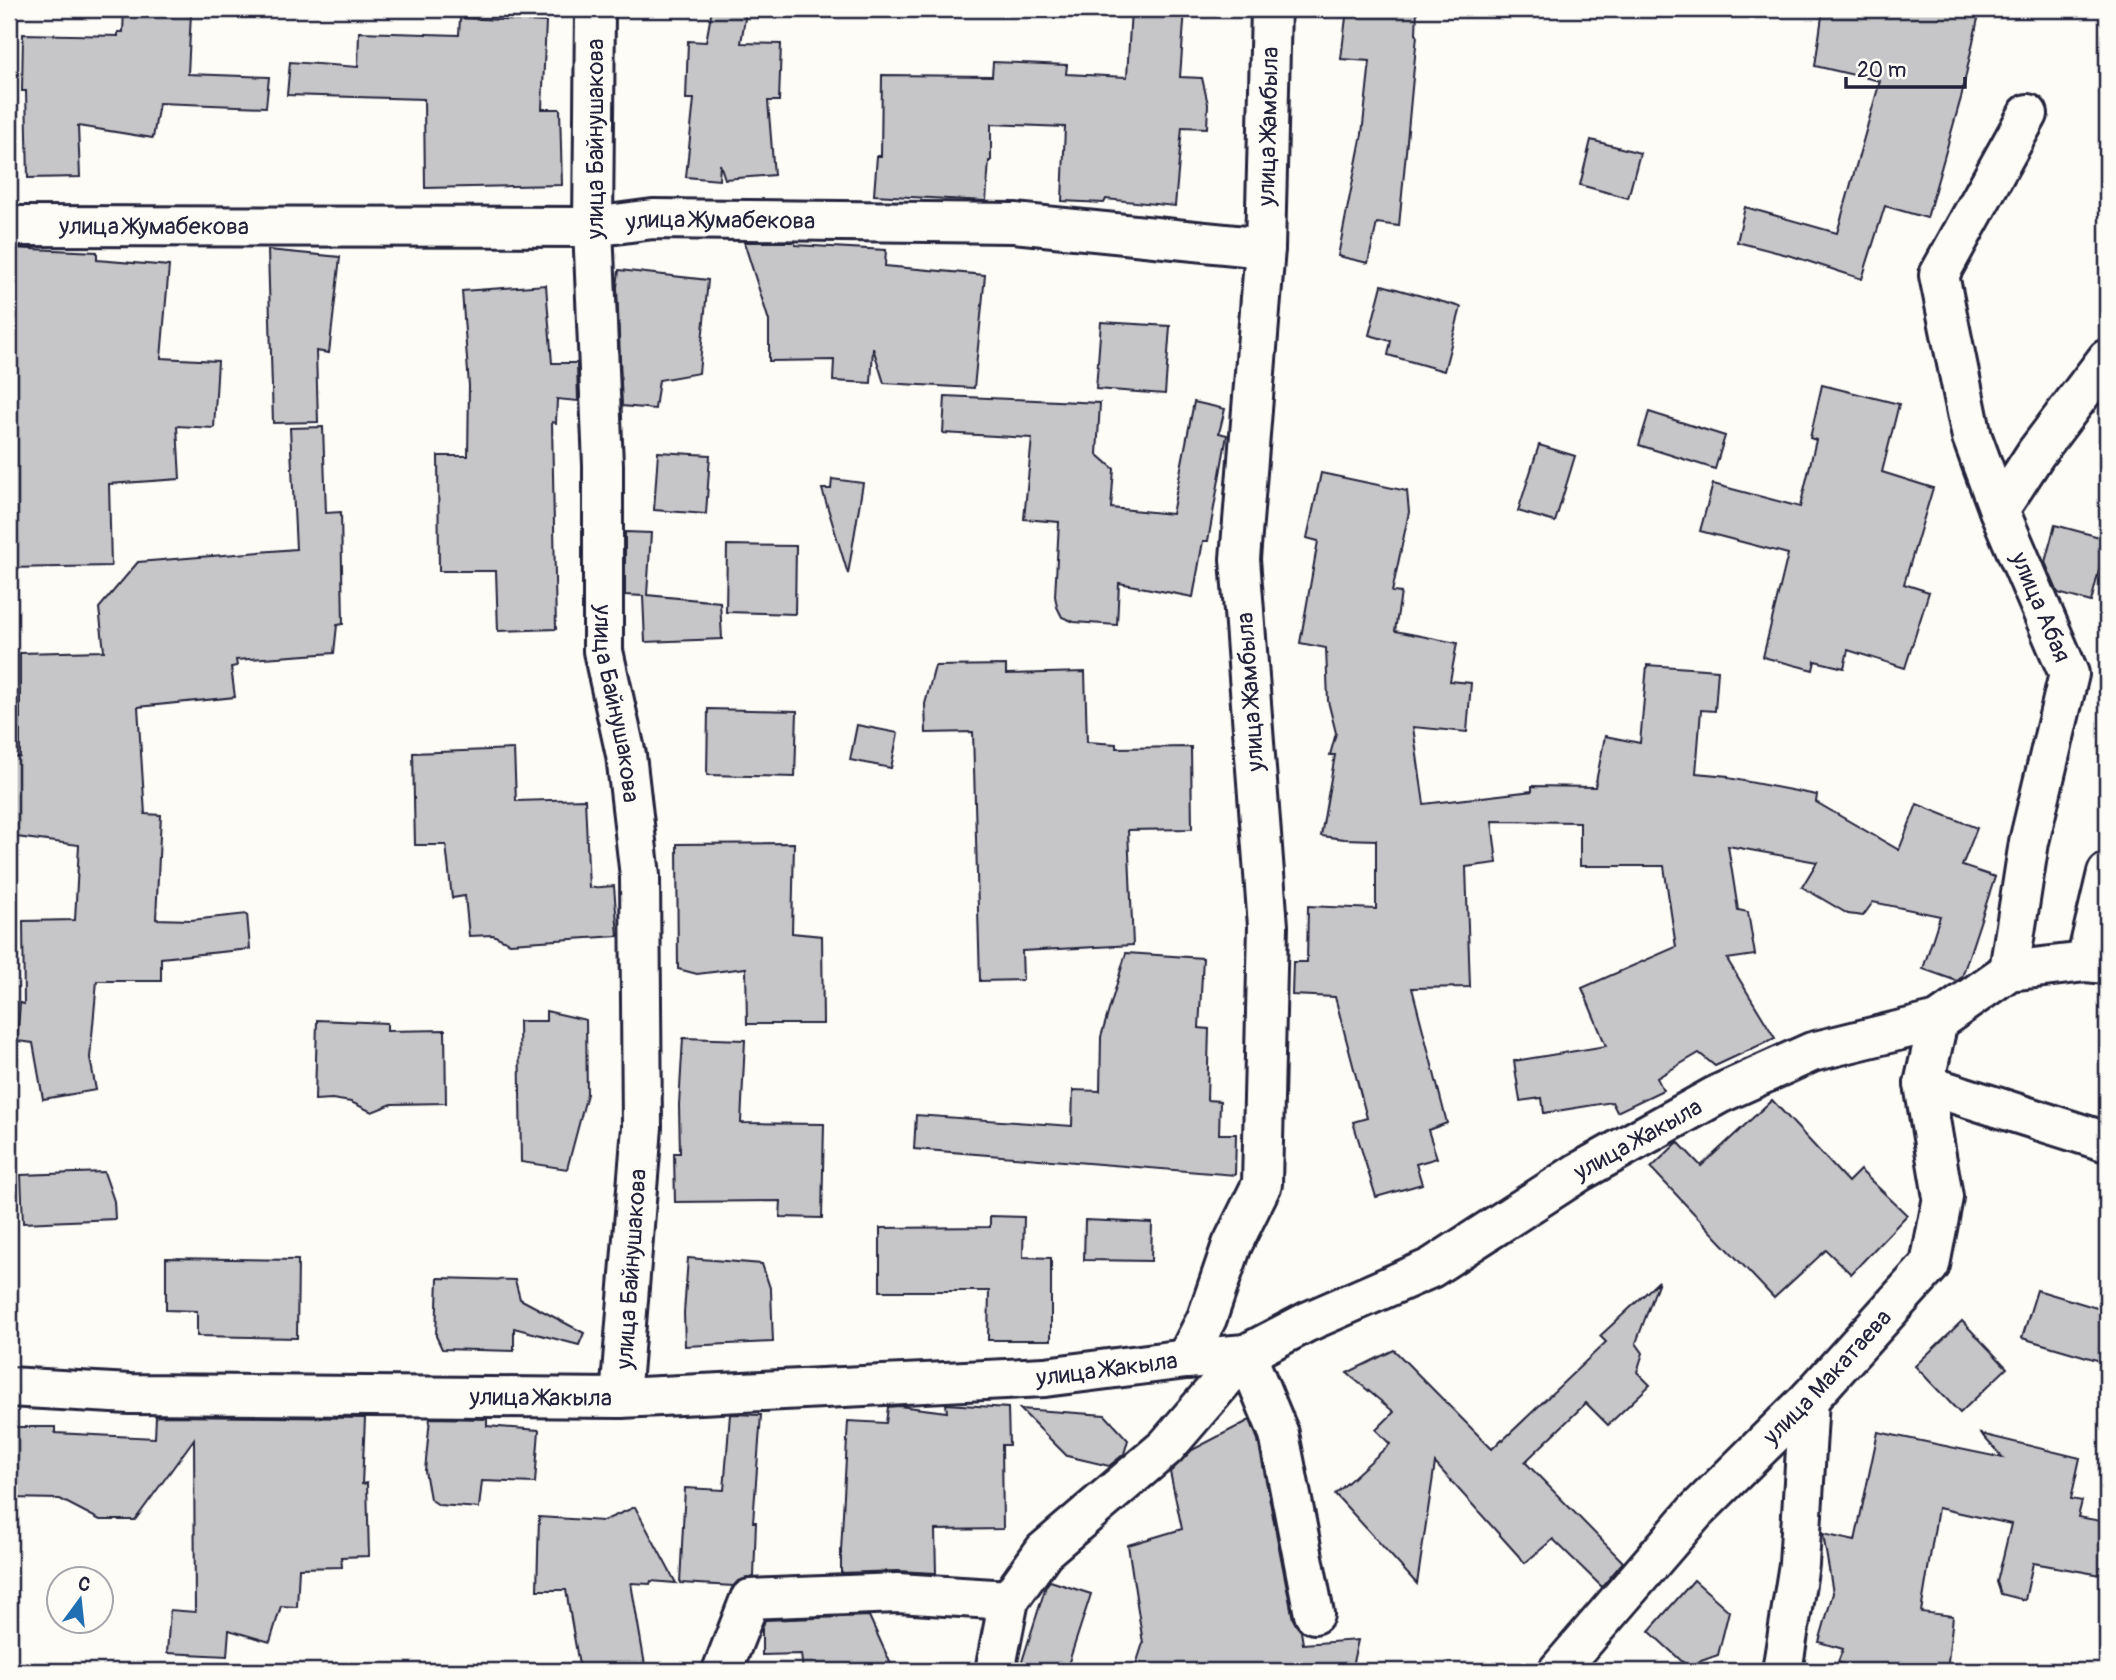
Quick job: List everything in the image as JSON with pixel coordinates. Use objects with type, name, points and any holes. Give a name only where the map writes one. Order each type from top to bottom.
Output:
[{"type":"street","name":"улица Байнушакова","points":[[595,9],[593,227],[603,465],[603,651],[626,755],[640,876],[642,1127],[621,1398]]},
{"type":"street","name":"улица Жамбыла","points":[[1186,1359],[1207,1318],[1232,1245],[1262,1184],[1268,926],[1240,559],[1265,248],[1271,9]]},
{"type":"street","name":"улица Абая","points":[[2009,971],[2029,842],[2069,674],[1999,510],[1972,437],[1939,275],[2028,114]]},
{"type":"street","name":"улица Жумабекова","points":[[9,226],[593,227],[653,219],[1014,223],[1265,248]]},
{"type":"street","points":[[1999,510],[2036,453],[2107,359]]},
{"type":"street","points":[[2096,963],[2107,873]]},
{"type":"street","name":"улица Жакыла","points":[[9,1387],[130,1394],[621,1398],[1045,1377],[1246,1354],[1307,1322],[1431,1268],[1579,1171],[1719,1094],[1812,1052],[1938,1021],[2009,971],[2096,963]]},
{"type":"street","name":"улица Макатаева","points":[[1558,1671],[1696,1513],[1809,1399],[1930,1265],[1943,1197],[1924,1084],[1938,1021]]},
{"type":"street","points":[[1924,1084],[2107,1142]]},
{"type":"street","points":[[995,1671],[1009,1600],[1044,1551],[1166,1447],[1246,1354],[1279,1434],[1314,1614]]},
{"type":"street","points":[[1782,1671],[1798,1564],[1809,1399]]},
{"type":"street","points":[[722,1671],[750,1599],[898,1593],[1009,1600]]},
{"type":"building","points":[[124,9],[191,13],[188,74],[269,77],[266,107],[159,103],[153,138],[78,126],[80,177],[28,178],[26,91],[22,91],[23,34],[118,36],[118,32],[123,32]]},
{"type":"building","points":[[712,9],[746,12],[741,43],[781,44],[779,101],[768,101],[774,175],[725,179],[720,164],[719,180],[686,177],[694,99],[686,99],[688,41],[706,42]]},
{"type":"building","points":[[1131,9],[1185,9],[1180,77],[1202,78],[1208,104],[1207,128],[1182,127],[1175,206],[1106,199],[1104,203],[1062,201],[1065,127],[991,124],[991,161],[986,201],[874,195],[877,156],[881,156],[882,75],[992,76],[993,62],[1067,65],[1066,74],[1127,77]]},
{"type":"building","points":[[1347,9],[1417,9],[1417,35],[1399,226],[1377,223],[1368,263],[1338,256],[1362,134],[1370,61],[1341,59]]},
{"type":"building","points":[[1823,9],[1980,9],[1961,98],[1927,218],[1885,206],[1862,279],[1737,242],[1745,207],[1837,233],[1880,81],[1815,66]]},
{"type":"building","points":[[460,18],[546,22],[542,109],[560,109],[562,185],[425,188],[424,99],[287,95],[290,62],[358,67],[359,32],[459,35]]},
{"type":"building","points":[[1591,140],[1640,153],[1628,198],[1580,185]]},
{"type":"building","points":[[744,242],[795,242],[795,245],[886,250],[885,266],[985,275],[974,388],[884,383],[873,348],[871,383],[833,381],[834,360],[769,361],[769,321]]},
{"type":"building","points":[[9,248],[97,252],[97,260],[169,266],[161,358],[218,361],[214,428],[177,426],[180,479],[109,484],[111,566],[9,568]]},
{"type":"building","points":[[268,250],[340,257],[329,353],[316,351],[318,422],[273,423]]},
{"type":"building","points":[[619,270],[708,280],[699,373],[659,380],[655,409],[622,406],[617,287]]},
{"type":"building","points":[[546,285],[552,363],[577,363],[578,401],[557,399],[556,423],[552,422],[556,629],[498,631],[496,571],[439,571],[438,456],[468,456],[469,386],[462,291]]},
{"type":"building","points":[[1382,285],[1461,307],[1444,371],[1388,355],[1391,341],[1369,335]]},
{"type":"building","points":[[1101,322],[1170,326],[1165,394],[1096,389]]},
{"type":"building","points":[[1822,385],[1899,404],[1882,472],[1933,488],[1904,584],[1929,592],[1905,668],[1848,650],[1844,668],[1815,661],[1813,670],[1763,657],[1788,554],[1700,531],[1713,484],[1800,507],[1816,440],[1810,438]]},
{"type":"building","points":[[945,396],[1100,403],[1097,454],[1114,469],[1111,508],[1172,514],[1194,402],[1225,409],[1219,433],[1227,435],[1208,541],[1203,541],[1193,597],[1119,583],[1117,625],[1074,622],[1062,617],[1055,596],[1059,522],[1024,519],[1032,438],[943,433]]},
{"type":"building","points":[[1649,412],[1725,436],[1715,469],[1639,445]]},
{"type":"building","points":[[323,427],[326,513],[341,512],[343,624],[337,625],[334,653],[236,660],[237,666],[231,667],[235,697],[138,707],[145,814],[161,815],[156,919],[191,920],[247,914],[250,949],[161,958],[161,981],[97,981],[90,1058],[96,1090],[43,1099],[33,1043],[17,1041],[20,1003],[24,1004],[23,921],[75,920],[79,845],[9,836],[9,757],[20,757],[20,653],[104,651],[99,608],[138,562],[296,549],[290,428]]},
{"type":"building","points":[[1539,445],[1575,456],[1555,522],[1518,511]]},
{"type":"building","points":[[658,452],[710,455],[706,514],[654,510]]},
{"type":"building","points":[[1321,473],[1407,491],[1409,512],[1392,592],[1401,593],[1395,631],[1457,643],[1450,681],[1471,683],[1467,732],[1413,727],[1424,804],[1532,791],[1532,786],[1595,787],[1605,736],[1640,743],[1647,665],[1718,670],[1715,711],[1701,710],[1696,773],[1728,776],[1817,795],[1816,802],[1899,850],[1917,804],[1977,828],[1962,866],[1995,877],[1962,977],[1957,981],[1923,969],[1940,916],[1873,902],[1863,916],[1848,914],[1802,887],[1817,862],[1728,846],[1738,910],[1748,912],[1755,955],[1727,959],[1775,1038],[1715,1066],[1699,1053],[1657,1078],[1663,1090],[1617,1112],[1612,1102],[1544,1113],[1542,1098],[1520,1101],[1514,1061],[1606,1046],[1582,988],[1676,947],[1664,866],[1580,866],[1580,822],[1492,821],[1497,863],[1466,867],[1470,987],[1412,988],[1447,1123],[1428,1130],[1437,1158],[1416,1164],[1422,1184],[1376,1197],[1353,1122],[1367,1118],[1335,997],[1292,995],[1293,962],[1307,962],[1308,906],[1376,909],[1376,840],[1321,836],[1335,755],[1330,755],[1336,733],[1328,701],[1326,648],[1300,643],[1318,541],[1307,538]]},
{"type":"building","points":[[832,479],[863,483],[848,574],[822,489],[831,489]]},
{"type":"building","points":[[2055,525],[2107,539],[2091,602],[2058,593],[2045,562]]},
{"type":"building","points":[[625,532],[651,533],[647,595],[720,602],[722,639],[645,642],[643,596],[625,595]]},
{"type":"building","points":[[727,545],[796,546],[795,614],[726,612]]},
{"type":"building","points":[[1006,665],[1006,674],[1085,672],[1087,742],[1116,744],[1116,748],[1191,747],[1192,829],[1128,830],[1133,945],[1022,951],[1023,980],[980,981],[973,732],[926,733],[925,704],[935,666]]},
{"type":"building","points":[[708,709],[797,711],[795,777],[707,775]]},
{"type":"building","points":[[857,725],[898,733],[891,768],[850,760]]},
{"type":"building","points":[[514,749],[516,801],[585,799],[589,888],[614,886],[618,936],[510,943],[493,935],[469,936],[465,896],[452,898],[446,845],[415,845],[413,753]]},
{"type":"building","points":[[794,843],[792,933],[822,936],[823,1024],[747,1024],[746,968],[697,974],[678,969],[677,844]]},
{"type":"building","points":[[1126,953],[1203,958],[1199,1028],[1209,1029],[1207,1100],[1220,1101],[1219,1134],[1236,1134],[1235,1175],[914,1149],[916,1115],[1072,1126],[1073,1090],[1100,1091],[1101,1037]]},
{"type":"building","points":[[546,1011],[586,1020],[587,1094],[567,1169],[521,1162],[519,1021],[546,1021]]},
{"type":"building","points":[[317,1020],[387,1023],[387,1031],[445,1030],[446,1103],[392,1104],[372,1112],[351,1102],[315,1100]]},
{"type":"building","points":[[683,1038],[745,1040],[741,1123],[824,1124],[822,1218],[780,1217],[781,1201],[675,1202],[674,1153],[680,1153],[679,1105]]},
{"type":"building","points":[[1772,1100],[1848,1182],[1860,1170],[1907,1215],[1851,1274],[1826,1250],[1774,1298],[1651,1168],[1678,1142],[1701,1166]]},
{"type":"building","points":[[104,1172],[114,1201],[115,1219],[23,1223],[21,1175]]},
{"type":"building","points":[[990,1216],[1024,1217],[1023,1257],[1051,1258],[1051,1340],[988,1340],[989,1291],[880,1291],[880,1228],[990,1227]]},
{"type":"building","points":[[1085,1220],[1152,1223],[1151,1261],[1084,1260]]},
{"type":"building","points":[[166,1258],[298,1260],[297,1338],[197,1336],[197,1311],[166,1310]]},
{"type":"building","points":[[688,1258],[762,1264],[771,1291],[773,1342],[685,1346],[684,1313]]},
{"type":"building","points":[[438,1278],[515,1280],[520,1299],[584,1333],[579,1345],[514,1328],[514,1351],[442,1349],[436,1336]]},
{"type":"building","points":[[1659,1281],[1636,1343],[1643,1353],[1637,1372],[1650,1385],[1608,1425],[1586,1403],[1525,1462],[1623,1562],[1602,1587],[1553,1539],[1525,1563],[1435,1463],[1417,1584],[1335,1494],[1390,1444],[1376,1430],[1394,1412],[1347,1373],[1394,1350],[1492,1449],[1606,1342],[1600,1336]]},
{"type":"building","points":[[2037,1290],[2107,1311],[2107,1363],[2022,1338]]},
{"type":"building","points":[[1962,1321],[2007,1368],[1960,1413],[1915,1366]]},
{"type":"building","points":[[946,1404],[1008,1408],[1009,1445],[1002,1445],[1003,1529],[935,1530],[936,1573],[841,1573],[848,1421],[886,1423],[888,1407],[947,1412]]},
{"type":"building","points":[[1020,1409],[1105,1415],[1128,1440],[1124,1454],[1109,1466],[1067,1456]]},
{"type":"building","points":[[730,1414],[761,1415],[753,1522],[756,1522],[754,1577],[738,1581],[734,1586],[680,1583],[685,1488],[724,1490]]},
{"type":"building","points":[[156,1416],[365,1418],[362,1484],[367,1483],[369,1556],[341,1557],[342,1567],[299,1568],[297,1607],[281,1606],[270,1642],[229,1630],[227,1656],[167,1653],[170,1610],[195,1612],[194,1439],[135,1520],[100,1520],[60,1499],[9,1498],[9,1427],[55,1427],[55,1433],[155,1438]]},
{"type":"building","points":[[430,1418],[487,1419],[487,1426],[539,1430],[535,1483],[482,1481],[479,1508],[439,1505],[430,1499],[425,1471]]},
{"type":"building","points":[[1250,1420],[1258,1440],[1293,1619],[1301,1631],[1303,1644],[1358,1640],[1351,1671],[1134,1671],[1143,1643],[1128,1545],[1182,1529],[1170,1472],[1192,1450]]},
{"type":"building","points":[[1878,1432],[2003,1458],[1981,1434],[2080,1458],[2071,1499],[2082,1501],[2078,1517],[2107,1522],[2107,1576],[2033,1563],[2025,1600],[2001,1594],[1997,1582],[2011,1524],[1938,1508],[1921,1612],[1953,1616],[1947,1671],[1861,1671],[1838,1662],[1843,1649],[1819,1642],[1833,1593],[1823,1534],[1855,1541]]},
{"type":"building","points":[[635,1507],[676,1583],[631,1583],[646,1671],[580,1671],[566,1590],[537,1590],[539,1517],[603,1521]]},
{"type":"building","points":[[1694,1580],[1729,1611],[1718,1655],[1687,1666],[1649,1631]]},
{"type":"building","points":[[1050,1581],[1091,1594],[1066,1671],[1019,1671],[1046,1586]]},
{"type":"building","points":[[869,1616],[894,1671],[803,1671],[801,1654],[762,1655],[762,1629],[765,1620]]}]
